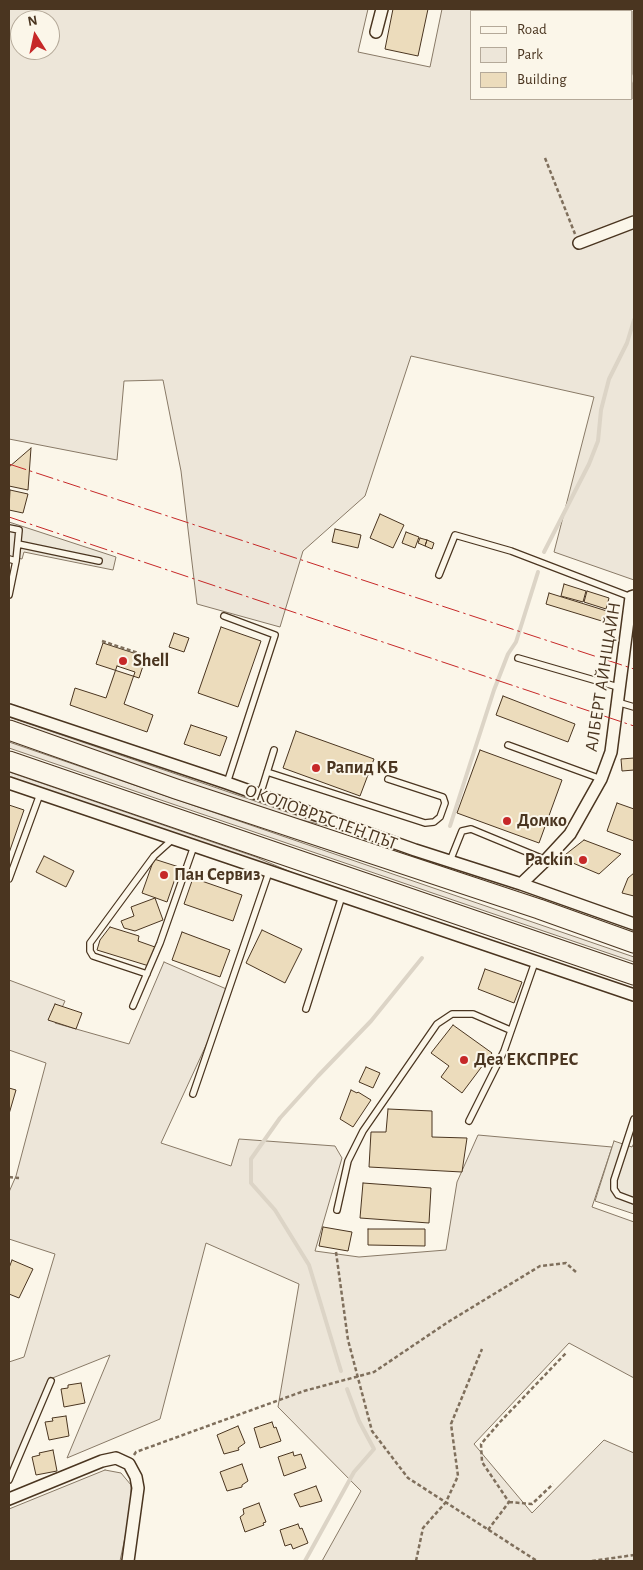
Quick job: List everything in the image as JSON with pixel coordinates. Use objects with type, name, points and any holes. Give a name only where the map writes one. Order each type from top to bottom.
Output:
[{"type":"highway","name":"ОКОЛОВРЪСТЕН ПЪТ","points":[[9,730],[176,789],[530,906],[634,943]]},
{"type":"highway","points":[[9,761],[634,975]]},
{"type":"street","points":[[376,32],[382,9]]},
{"type":"street","points":[[579,243],[634,222]]},
{"type":"street","name":"АЛБЕРТ АЙНЩАЙН","points":[[521,884],[570,834],[601,779],[611,752],[618,687],[633,597]]},
{"type":"street","name":"ОКОЛОВРЪСТЕН ПЪТ","points":[[9,710],[634,924]]},
{"type":"street","points":[[9,783],[634,996]]},
{"type":"street","points":[[9,1499],[102,1461],[116,1458],[129,1464],[136,1477],[138,1488],[128,1561]]},
{"type":"lane","points":[[9,528],[19,530],[16,561],[9,595]]},
{"type":"lane","points":[[439,575],[455,535],[510,551],[633,597]]},
{"type":"lane","points":[[18,544],[99,561]]},
{"type":"lane","points":[[9,559],[16,561]]},
{"type":"lane","points":[[224,616],[275,634],[227,784]]},
{"type":"lane","points":[[518,658],[618,687]]},
{"type":"lane","points":[[617,702],[634,706]]},
{"type":"lane","points":[[508,745],[601,779]]},
{"type":"lane","points":[[260,795],[274,750]]},
{"type":"lane","points":[[267,772],[425,823],[434,822],[440,817],[445,803],[443,797],[388,780]]},
{"type":"lane","points":[[9,880],[40,794]]},
{"type":"lane","points":[[450,862],[462,831],[471,829],[546,860]]},
{"type":"lane","points":[[147,974],[93,956],[90,951],[90,943],[154,856],[173,839]]},
{"type":"lane","points":[[133,1006],[160,943],[194,846]]},
{"type":"lane","points":[[193,1094],[269,872]]},
{"type":"lane","points":[[306,1009],[342,896]]},
{"type":"lane","points":[[469,1121],[504,1051],[535,962]]},
{"type":"lane","points":[[337,1210],[348,1161],[363,1130],[437,1024],[452,1014],[473,1014],[510,1030]]},
{"type":"lane","points":[[634,1119],[614,1180],[614,1189],[618,1195],[634,1201]]},
{"type":"lane","points":[[9,1480],[51,1381]]},
{"type":"path","points":[[545,158],[579,243]]},
{"type":"path","points":[[102,641],[150,657]]},
{"type":"path","points":[[9,1177],[18,1178]]},
{"type":"path","points":[[336,1252],[348,1340],[372,1431],[408,1478],[537,1561]]},
{"type":"path","points":[[129,1464],[136,1452],[304,1391],[374,1372],[448,1322],[540,1266],[566,1263],[577,1273]]},
{"type":"path","points":[[416,1561],[423,1528],[446,1502],[458,1476],[451,1424],[482,1349]]},
{"type":"path","points":[[554,1484],[532,1504],[510,1502],[482,1462],[482,1444],[500,1422],[566,1353]]},
{"type":"path","points":[[488,1530],[510,1502]]},
{"type":"path","points":[[592,1561],[634,1555]]},
{"type":"green space","points":[[9,9],[368,9],[358,52],[430,67],[442,9],[634,9],[634,580],[554,552],[594,397],[411,356],[365,496],[303,551],[280,627],[197,604],[181,471],[163,380],[124,381],[117,460],[9,439]]},
{"type":"green space","points":[[9,717],[331,827],[272,813],[9,722]]},
{"type":"green space","points":[[9,742],[634,957],[634,962],[9,748]]},
{"type":"green space","points":[[9,772],[256,857],[314,882],[9,778]]},
{"type":"green space","points":[[164,962],[231,991],[161,1143],[231,1166],[239,1139],[335,1146],[342,1158],[315,1251],[359,1257],[446,1250],[457,1182],[478,1135],[612,1147],[592,1207],[634,1222],[634,1378],[569,1343],[474,1444],[532,1513],[604,1440],[634,1453],[634,1561],[322,1561],[361,1491],[278,1407],[299,1284],[206,1243],[160,1419],[67,1458],[110,1355],[50,1379],[9,1479],[9,1362],[24,1357],[55,1254],[9,1239],[9,1192],[16,1176],[46,1063],[9,1050],[9,980],[65,1001],[55,1023],[129,1044]]},
{"type":"green space","points":[[105,1470],[121,1473],[131,1485],[131,1509],[120,1561],[9,1561],[9,1509]]},
{"type":"shaded area","points":[[9,522],[116,557],[113,570],[24,552],[22,559],[9,556]]},
{"type":"shaded area","points":[[614,1141],[632,1147],[634,1143],[634,1214],[595,1201]]},
{"type":"building","points":[[393,9],[428,9],[418,56],[385,49]]},
{"type":"building","points":[[31,448],[28,490],[9,486],[9,467]]},
{"type":"building","points":[[10,490],[28,494],[23,513],[9,510]]},
{"type":"building","points":[[380,514],[404,525],[393,548],[370,538]]},
{"type":"building","points":[[335,529],[361,535],[358,548],[332,542]]},
{"type":"building","points":[[406,532],[419,537],[415,548],[402,543]]},
{"type":"building","points":[[420,538],[427,540],[425,546],[418,543]]},
{"type":"building","points":[[427,540],[434,543],[432,549],[425,546]]},
{"type":"building","points":[[564,584],[586,591],[583,602],[561,596]]},
{"type":"building","points":[[587,591],[609,598],[606,609],[584,602]]},
{"type":"building","points":[[549,593],[610,612],[607,621],[605,622],[546,604]]},
{"type":"building","points":[[221,627],[261,641],[238,707],[198,693]]},
{"type":"building","points":[[174,633],[189,638],[184,652],[169,647]]},
{"type":"building","points":[[103,643],[146,657],[139,678],[96,664]]},
{"type":"building","points":[[117,666],[135,672],[124,704],[153,715],[147,732],[70,705],[75,688],[106,698]]},
{"type":"building","points":[[503,696],[575,724],[568,742],[496,715]]},
{"type":"building","points":[[191,725],[227,737],[220,756],[184,744]]},
{"type":"building","points":[[296,731],[374,759],[360,796],[283,768]]},
{"type":"building","points":[[480,750],[562,780],[539,843],[457,813]]},
{"type":"building","points":[[634,758],[634,770],[622,771],[621,759]]},
{"type":"building","points":[[617,803],[634,809],[634,841],[607,831]]},
{"type":"building","points":[[9,805],[24,810],[9,853]]},
{"type":"building","points":[[584,840],[621,854],[599,874],[561,858]]},
{"type":"building","points":[[44,856],[74,871],[66,887],[36,872]]},
{"type":"building","points":[[154,859],[179,867],[167,902],[142,893]]},
{"type":"building","points":[[634,873],[634,896],[622,893],[628,878]]},
{"type":"building","points":[[193,878],[242,895],[233,921],[184,904]]},
{"type":"building","points":[[155,898],[163,920],[135,931],[124,928],[121,921],[134,916],[131,907]]},
{"type":"building","points":[[110,927],[139,936],[138,941],[155,947],[149,966],[97,950],[100,940]]},
{"type":"building","points":[[262,930],[302,949],[285,983],[246,963]]},
{"type":"building","points":[[182,932],[230,950],[220,977],[172,960]]},
{"type":"building","points":[[485,969],[522,982],[514,1003],[478,989]]},
{"type":"building","points":[[55,1004],[82,1013],[76,1029],[48,1020]]},
{"type":"building","name":"Деа ЕКСПРЕС","points":[[453,1025],[492,1053],[462,1093],[441,1077],[449,1066],[431,1053]]},
{"type":"building","points":[[366,1067],[380,1073],[373,1088],[359,1082]]},
{"type":"building","points":[[9,1088],[16,1090],[9,1114]]},
{"type":"building","points":[[351,1090],[371,1100],[353,1127],[340,1119]]},
{"type":"building","points":[[388,1109],[432,1111],[432,1137],[467,1138],[462,1172],[369,1167],[371,1132],[386,1132]]},
{"type":"building","points":[[363,1183],[431,1188],[429,1223],[360,1218]]},
{"type":"building","points":[[323,1227],[352,1232],[348,1251],[319,1246]]},
{"type":"building","points":[[368,1229],[425,1229],[425,1246],[368,1245]]},
{"type":"building","points":[[12,1260],[33,1269],[19,1298],[9,1294],[9,1268]]},
{"type":"building","points":[[81,1383],[85,1403],[64,1407],[61,1389],[68,1388],[68,1385]]},
{"type":"building","points":[[66,1416],[69,1436],[49,1440],[45,1422],[53,1421],[52,1418]]},
{"type":"building","points":[[272,1422],[281,1441],[260,1448],[254,1428]]},
{"type":"building","points":[[238,1426],[245,1443],[238,1448],[239,1450],[224,1454],[217,1435]]},
{"type":"building","points":[[53,1450],[57,1471],[36,1475],[32,1457],[40,1455],[39,1453]]},
{"type":"building","points":[[293,1452],[294,1456],[301,1454],[306,1468],[284,1476],[278,1457]]},
{"type":"building","points":[[242,1464],[248,1481],[242,1487],[227,1491],[220,1472]]},
{"type":"building","points":[[316,1486],[322,1501],[300,1507],[294,1494]]},
{"type":"building","points":[[259,1503],[266,1522],[263,1523],[264,1525],[245,1532],[240,1517],[244,1514],[243,1509]]},
{"type":"building","points":[[298,1524],[300,1529],[302,1528],[308,1543],[293,1549],[291,1544],[285,1546],[280,1530]]},
{"type":"waterway","points":[[634,76],[634,81]]},
{"type":"waterway","points":[[544,552],[589,464],[598,441],[601,410],[609,379],[627,343],[634,320]]},
{"type":"waterway","points":[[450,826],[494,690],[508,654],[516,642],[538,572]]},
{"type":"waterway","points":[[341,1371],[309,1265],[275,1210],[251,1183],[251,1159],[280,1118],[371,1021],[422,958]]},
{"type":"waterway","points":[[305,1561],[354,1472],[374,1449],[359,1421],[347,1389]]},
{"type":"power","points":[[9,464],[634,669]]},
{"type":"power","points":[[9,517],[634,726]]},
{"type":"place","name":"Shell","points":[[123,661]]},
{"type":"place","name":"Рапид КБ","points":[[316,768]]},
{"type":"place","name":"Домко","points":[[507,821]]},
{"type":"place","name":"Packin","points":[[583,860]]},
{"type":"place","name":"Пан Сервиз","points":[[164,875]]},
{"type":"place","name":"Деа ЕКСПРЕС","points":[[464,1060]]}]
